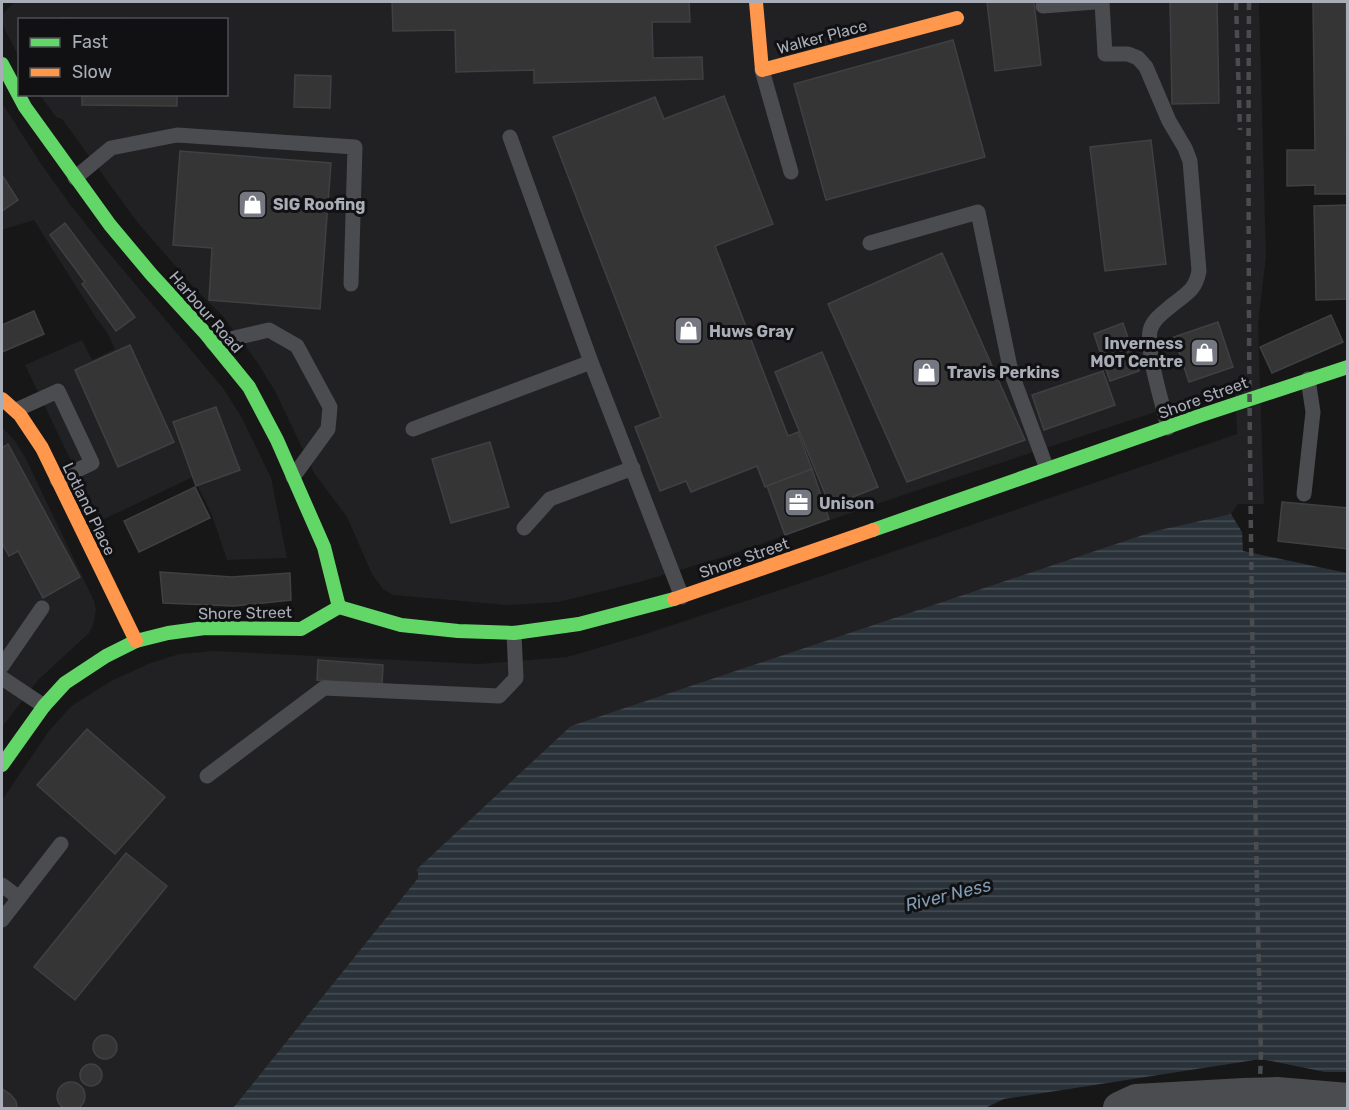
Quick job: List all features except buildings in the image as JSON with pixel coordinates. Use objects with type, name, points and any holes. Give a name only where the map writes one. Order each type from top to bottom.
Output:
[{"type":"street","name":"Walker Place","points":[[756,2],[762,70],[957,18]]},
{"type":"street","name":"Harbour Road","points":[[2,64],[18,94]]},
{"type":"street","name":"Harbour Road","points":[[19,96],[75,178],[151,274],[249,387],[277,440],[324,547],[339,607]]},
{"type":"street","name":"Shore Street","points":[[2,765],[44,706],[65,683],[106,656],[136,641],[168,633],[205,628],[301,629],[339,607],[401,625],[458,631],[514,633],[579,624],[682,597],[1347,367]]},
{"type":"street","name":"Lotland Place","points":[[2,399],[27,423],[136,641]]},
{"type":"street","points":[[1119,1108],[1136,1100],[1266,1093],[1347,1099]]},
{"type":"lane","points":[[1043,6],[1095,2]]},
{"type":"lane","points":[[1102,2],[1105,54],[1128,54],[1138,58],[1146,67],[1169,122],[1190,161],[1198,280],[1189,293],[1155,320],[1150,330],[1154,371],[1168,428]]},
{"type":"lane","points":[[762,70],[791,172]]},
{"type":"lane","points":[[75,178],[111,148],[177,135],[355,147],[351,284]]},
{"type":"lane","points":[[510,137],[591,362],[682,597]]},
{"type":"lane","points":[[870,243],[978,212],[1011,372],[1047,470]]},
{"type":"lane","points":[[213,343],[269,330],[297,346],[330,408],[328,429],[293,477]]},
{"type":"lane","points":[[413,429],[591,362]]},
{"type":"lane","points":[[1304,494],[1313,412],[1308,379]]},
{"type":"lane","points":[[16,410],[58,391],[92,463],[57,480]]},
{"type":"lane","points":[[524,528],[550,499],[633,468]]},
{"type":"lane","points":[[2,666],[42,608]]},
{"type":"lane","points":[[207,776],[324,688],[499,696],[516,678],[514,633]]},
{"type":"lane","points":[[2,678],[44,706]]},
{"type":"lane","points":[[2,920],[61,844]]},
{"type":"lane","points":[[2,885],[18,898]]},
{"type":"shaded area","points":[[15,2],[1259,2],[1266,256],[1258,324],[1264,504],[1238,504],[1231,514],[1155,531],[416,870],[418,878],[233,1108],[2,1108],[2,800],[49,731],[64,714],[73,705],[111,681],[148,664],[179,654],[213,651],[479,664],[567,657],[813,579],[1237,434],[1235,386],[723,557],[595,593],[558,602],[507,605],[393,595],[383,589],[372,574],[347,517],[314,473],[275,391],[257,362],[222,315],[196,290],[138,223],[62,119],[56,117],[41,96],[228,96],[228,18],[18,18],[18,55],[4,28],[2,19],[4,12]]},
{"type":"shaded area","points":[[2,103],[69,203],[223,388],[242,418],[271,478],[287,558],[227,560],[212,515],[193,477],[100,521],[25,365],[82,340],[92,360],[115,349],[107,332],[34,220],[2,230]]},
{"type":"shaded area","points":[[2,427],[25,457],[94,601],[96,610],[89,633],[39,679],[2,727]]},
{"type":"water","name":"River Ness","points":[[1231,514],[1242,532],[1243,551],[1347,573],[1347,1072],[1325,1072],[1261,1059],[1004,1099],[985,1108],[233,1108],[418,878],[416,870],[571,726],[1155,531]]},
{"type":"railway","points":[[1236,2],[1240,130]]},
{"type":"railway","points":[[1249,2],[1250,396],[1261,1053],[1259,1108]]},
{"type":"traffic: fast","points":[[2,64],[18,94]]},
{"type":"traffic: fast","points":[[19,96],[110,225],[206,334],[249,387],[277,440],[324,547],[339,607]]},
{"type":"traffic: fast","points":[[873,530],[1202,415],[1348,367]]},
{"type":"traffic: fast","points":[[2,765],[44,706],[65,683],[106,656],[136,641],[168,633],[205,628],[301,629],[339,607],[401,625],[458,631],[514,633],[579,624],[674,599]]},
{"type":"traffic: slow","points":[[756,2],[762,70],[957,18]]},
{"type":"traffic: slow","points":[[2,399],[20,415],[42,448],[136,641]]},
{"type":"traffic: slow","points":[[674,599],[873,530]]},
{"type":"place","name":"SIG Roofing","points":[[252,204]]},
{"type":"place","name":"Huws Gray","points":[[688,331]]},
{"type":"place","name":"Inverness MOT Centre","points":[[1204,352]]},
{"type":"place","name":"Travis Perkins","points":[[926,372]]},
{"type":"place","name":"Unison","points":[[798,503]]}]
